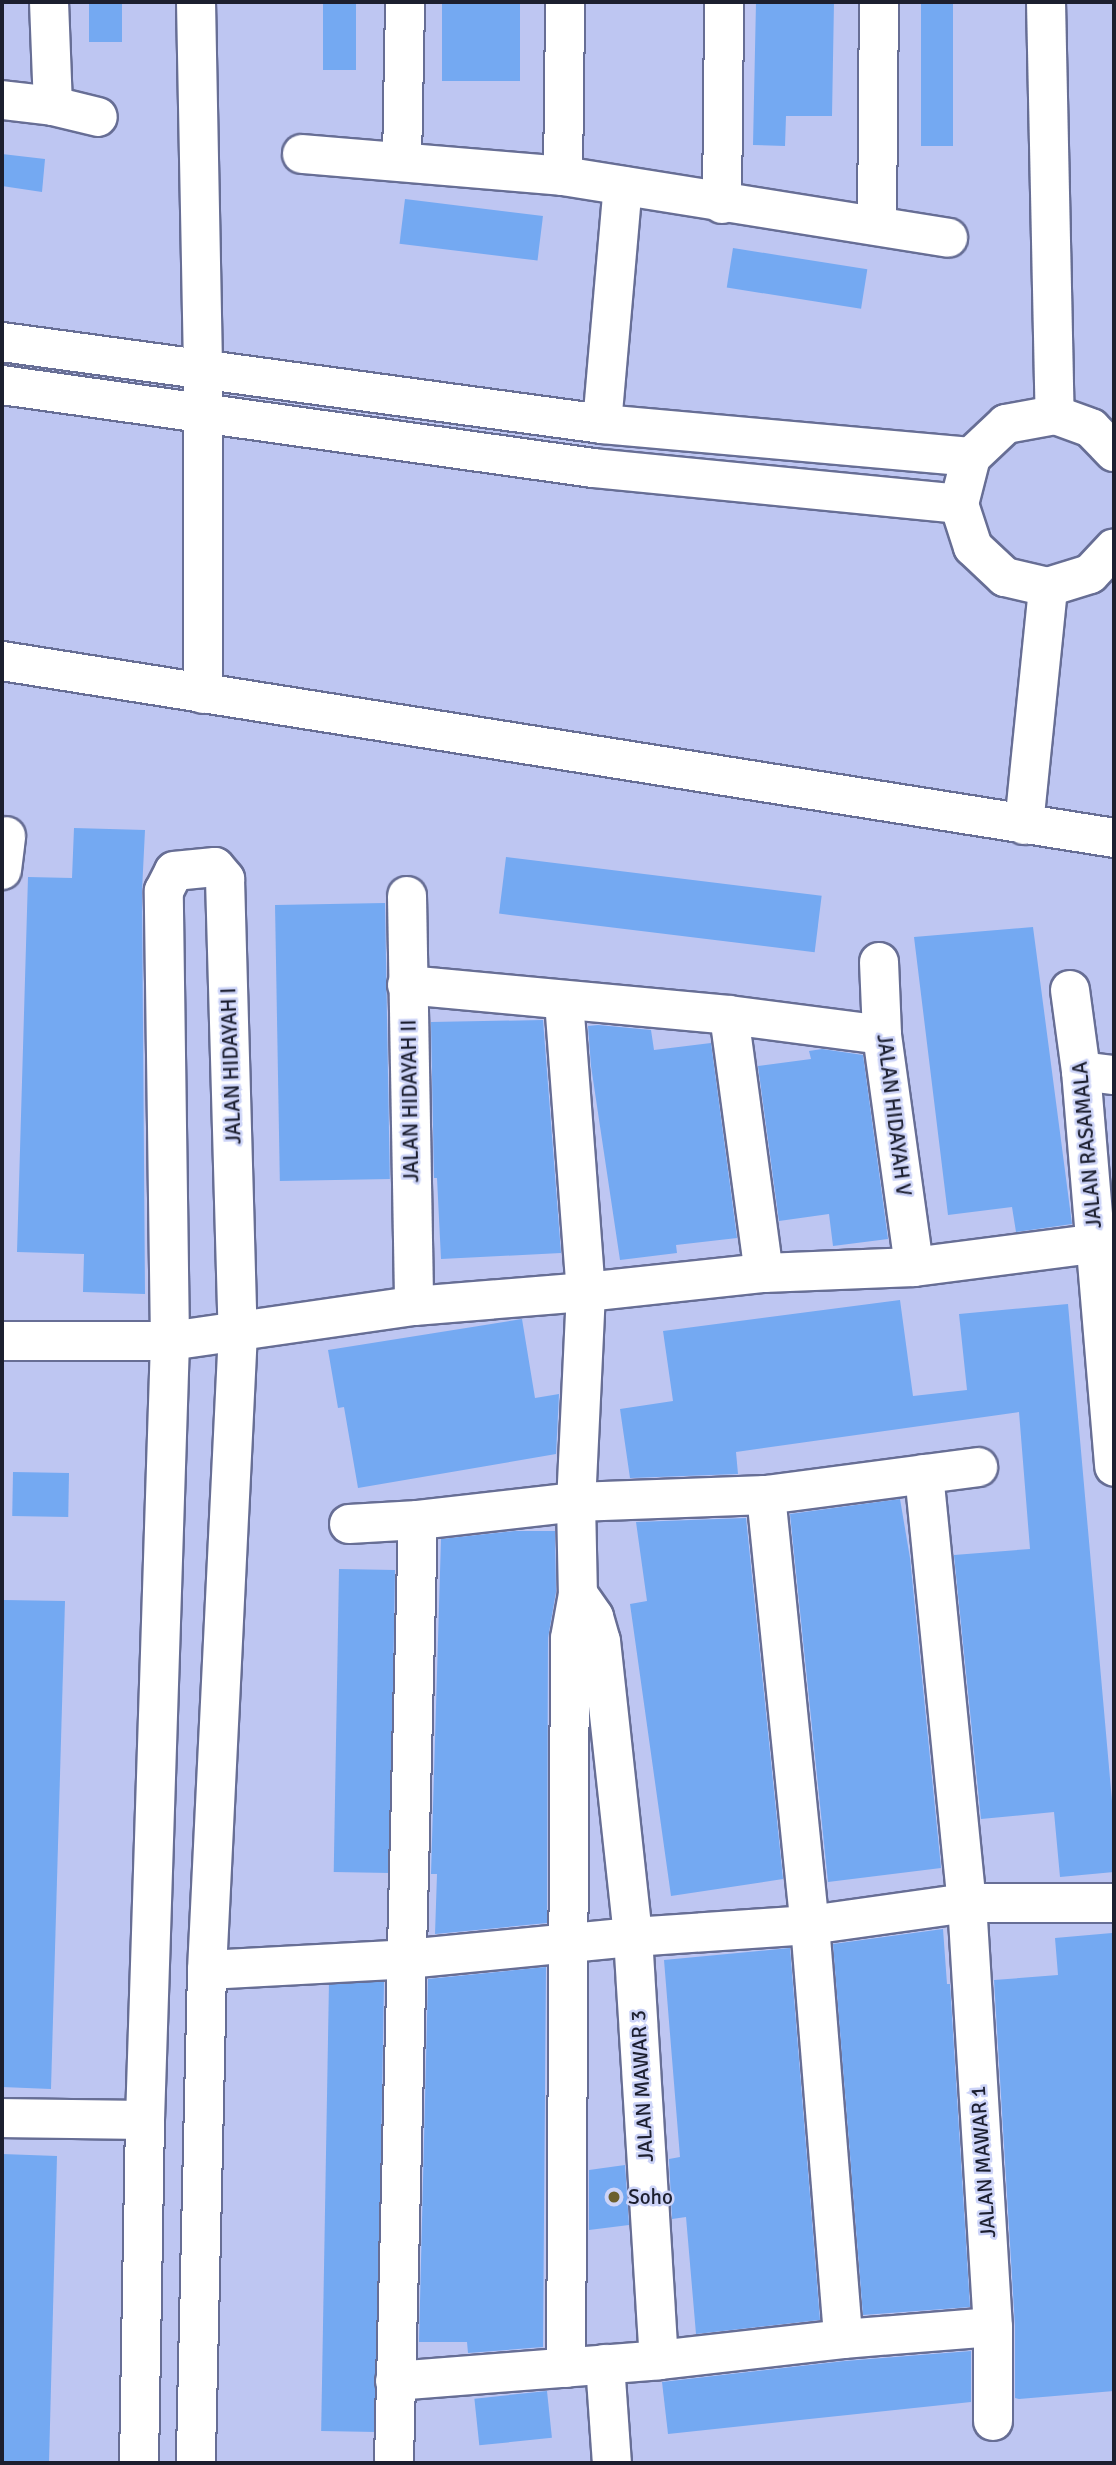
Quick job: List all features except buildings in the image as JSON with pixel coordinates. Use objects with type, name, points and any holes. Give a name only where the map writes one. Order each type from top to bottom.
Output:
[{"type":"street","points":[[49,2],[53,106]]},
{"type":"street","points":[[196,2],[203,368],[203,694]]},
{"type":"street","points":[[402,161],[405,2]]},
{"type":"street","points":[[564,176],[565,2]]},
{"type":"street","points":[[722,204],[724,2]]},
{"type":"street","points":[[877,224],[879,2]]},
{"type":"street","points":[[1046,2],[1055,415]]},
{"type":"street","points":[[2,100],[53,106],[98,117]]},
{"type":"street","points":[[302,154],[564,176],[722,204],[877,224],[948,237]]},
{"type":"street","points":[[602,424],[623,186]]},
{"type":"street","points":[[2,342],[602,424],[971,457]]},
{"type":"street","points":[[2,385],[593,468],[959,504]]},
{"type":"street","points":[[1114,452],[1091,428],[1055,415],[1006,424],[971,457],[959,504],[973,547],[1005,577],[1048,587],[1090,574],[1114,548]]},
{"type":"street","points":[[1024,825],[1048,587]]},
{"type":"street","points":[[2,661],[1114,838]]},
{"type":"street","name":"JALAN HIDAYAH I","points":[[170,1341],[167,1306],[164,891],[174,871],[215,867],[225,879],[238,1332]]},
{"type":"street","name":"JALAN HIDAYAH II","points":[[407,896],[414,1306]]},
{"type":"street","name":"JALAN HIDAYAH V","points":[[879,962],[882,1035],[914,1267]]},
{"type":"street","points":[[407,985],[729,1015],[882,1035]]},
{"type":"street","name":"JALAN RASAMALA","points":[[1070,990],[1098,1073],[1114,1454]]},
{"type":"street","points":[[564,1001],[586,1292],[576,1502],[578,1594],[570,1638],[566,2368]]},
{"type":"street","points":[[729,1015],[764,1273]]},
{"type":"street","points":[[2,1341],[170,1341],[414,1306],[586,1292],[764,1273],[914,1267],[1105,1241]]},
{"type":"street","points":[[196,2463],[207,1970],[238,1332]]},
{"type":"street","points":[[139,2463],[145,2120],[170,1341]]},
{"type":"street","points":[[349,1524],[418,1520],[576,1502],[766,1495],[978,1467]]},
{"type":"street","name":"JALAN MAWAR 1","points":[[924,1474],[967,1903],[993,2326],[993,2421]]},
{"type":"street","points":[[766,1495],[810,1925],[843,2339]]},
{"type":"street","points":[[394,2460],[418,1520]]},
{"type":"street","name":"JALAN MAWAR 3","points":[[578,1594],[594,1617],[601,1642],[633,1937],[659,2360]]},
{"type":"street","points":[[207,1970],[407,1959],[633,1937],[810,1925],[967,1903],[1114,1903]]},
{"type":"street","points":[[2,2118],[145,2120]]},
{"type":"street","points":[[395,2381],[659,2360],[843,2339],[993,2326]]},
{"type":"street","points":[[605,2364],[612,2463]]},
{"type":"place","name":"Soho","points":[[614,2197]]}]
